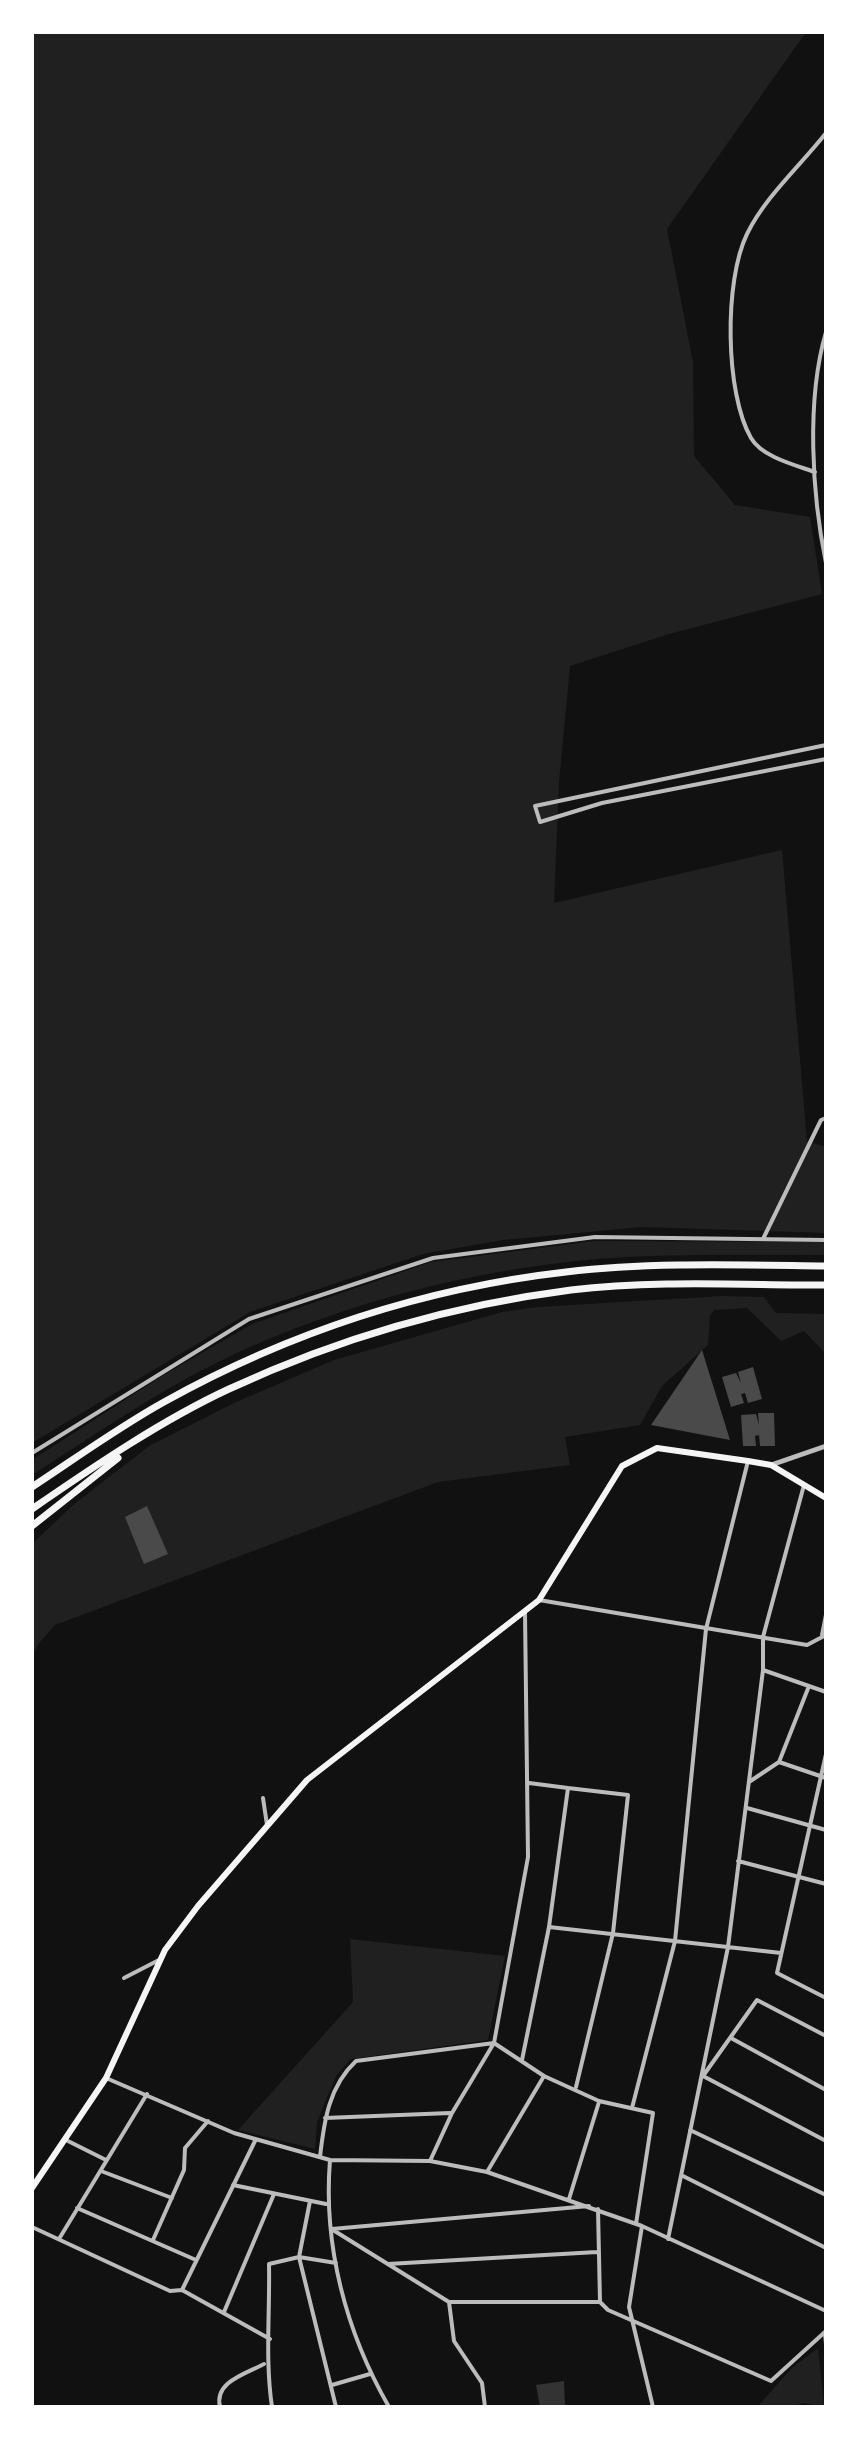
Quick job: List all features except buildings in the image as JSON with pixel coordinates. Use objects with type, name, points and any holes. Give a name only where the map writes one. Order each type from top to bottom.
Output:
[{"type":"highway","points":[[32,1487],[187,1390],[309,1334],[375,1312],[496,1283],[569,1271],[691,1266],[826,1266]]},
{"type":"highway","points":[[32,1509],[227,1390],[314,1352],[416,1320],[573,1290],[683,1284],[826,1285]]},
{"type":"highway","points":[[32,1526],[132,1446]]},
{"type":"main road","points":[[32,2188],[106,2078],[161,1959],[198,1906],[267,1825],[323,1767],[367,1737],[539,1600],[622,1466],[657,1448],[748,1461],[771,1465],[826,1498]]},
{"type":"main road","points":[[804,1485],[826,1492]]},
{"type":"street","points":[[815,472],[778,458],[752,440],[736,396],[732,308],[736,268],[745,237],[759,214],[826,133]]},
{"type":"street","points":[[826,332],[816,390],[815,472],[826,563]]},
{"type":"street","points":[[826,745],[535,806],[540,822],[602,803],[826,759]]},
{"type":"street","points":[[763,1239],[821,1120],[826,1118]]},
{"type":"street","points":[[32,1453],[249,1319],[433,1258],[595,1237],[826,1240]]},
{"type":"street","points":[[771,1465],[826,1446]]},
{"type":"street","points":[[632,2108],[675,1941],[706,1629],[748,1461]]},
{"type":"street","points":[[668,2239],[728,1947],[763,1670],[763,1637],[804,1485]]},
{"type":"street","points":[[539,1600],[807,1645],[824,1635],[826,1615]]},
{"type":"street","points":[[430,2161],[452,2113],[494,2043],[528,1857],[525,1613]]},
{"type":"street","points":[[763,1670],[826,1692]]},
{"type":"street","points":[[749,1782],[779,1762],[809,1686]]},
{"type":"street","points":[[826,1754],[777,1973],[826,1998]]},
{"type":"street","points":[[779,1762],[823,1778]]},
{"type":"street","points":[[529,1783],[628,1795],[613,1933],[575,2087]]},
{"type":"street","points":[[522,2060],[549,1927],[568,1788]]},
{"type":"street","points":[[263,1798],[267,1825]]},
{"type":"street","points":[[747,1808],[826,1830]]},
{"type":"street","points":[[738,1861],[826,1884]]},
{"type":"street","points":[[549,1927],[781,1953]]},
{"type":"street","points":[[124,1978],[161,1959]]},
{"type":"street","points":[[703,2076],[757,2000],[826,2036]]},
{"type":"street","points":[[731,2038],[826,2090]]},
{"type":"street","points":[[320,2157],[325,2118],[340,2075],[356,2061],[494,2043],[544,2076],[575,2087],[599,2101],[653,2113],[629,2307],[653,2407]]},
{"type":"street","points":[[487,2172],[544,2076]]},
{"type":"street","points":[[703,2076],[826,2141]]},
{"type":"street","points":[[106,2078],[256,2139],[330,2160],[430,2161],[487,2172],[639,2225],[826,2311]]},
{"type":"street","points":[[59,2239],[147,2094]]},
{"type":"street","points":[[569,2199],[599,2101]]},
{"type":"street","points":[[325,2118],[452,2113]]},
{"type":"street","points":[[153,2240],[184,2170],[185,2148],[208,2121]]},
{"type":"street","points":[[690,2130],[826,2195]]},
{"type":"street","points":[[64,2139],[106,2160]]},
{"type":"street","points":[[182,2290],[256,2139]]},
{"type":"street","points":[[330,2160],[326,2204],[340,2294],[370,2374],[389,2407]]},
{"type":"street","points":[[101,2171],[172,2198]]},
{"type":"street","points":[[683,2176],[826,2248]]},
{"type":"street","points":[[233,2185],[326,2204]]},
{"type":"street","points":[[224,2312],[274,2194]]},
{"type":"street","points":[[310,2201],[299,2257],[336,2407]]},
{"type":"street","points":[[332,2229],[591,2206]]},
{"type":"street","points":[[77,2208],[197,2260]]},
{"type":"street","points":[[598,2209],[600,2302],[608,2310],[771,2381],[826,2332]]},
{"type":"street","points":[[32,2227],[170,2291],[182,2290],[270,2339]]},
{"type":"street","points":[[332,2229],[449,2302],[600,2302]]},
{"type":"street","points":[[386,2264],[597,2252]]},
{"type":"street","points":[[272,2407],[265,2363],[270,2339],[269,2264],[299,2257],[336,2263]]},
{"type":"street","points":[[449,2302],[454,2341],[482,2383],[485,2407]]},
{"type":"street","points":[[826,2332],[826,2344]]},
{"type":"street","points":[[220,2407],[217,2395],[221,2388],[265,2363]]},
{"type":"street","points":[[332,2385],[370,2374]]},
{"type":"shaded area","points":[[32,32],[806,32],[667,229],[693,362],[694,456],[735,505],[810,517],[822,594],[669,634],[570,666],[559,782],[554,903],[782,850],[807,1141],[826,1147],[826,1233],[642,1227],[503,1240],[423,1254],[250,1312],[32,1443]]},
{"type":"shaded area","points":[[594,1241],[826,1242],[826,1255],[676,1255],[574,1261],[469,1278],[366,1304],[266,1340],[194,1374],[32,1475],[32,1460],[162,1376],[252,1324],[431,1262]]},
{"type":"shaded area","points":[[722,1296],[764,1297],[776,1313],[826,1314],[826,1354],[804,1331],[781,1341],[747,1308],[714,1310],[710,1316],[708,1345],[662,1386],[640,1425],[565,1437],[570,1465],[438,1482],[55,1625],[39,1643],[32,1657],[32,1544],[73,1505],[149,1446],[234,1403],[334,1360],[502,1312],[537,1307]]},
{"type":"shaded area","points":[[350,1939],[505,1956],[488,2040],[351,2059],[336,2076],[317,2122],[315,2149],[238,2130],[353,2002]]},
{"type":"shaded area","points":[[818,2348],[824,2407],[803,2403],[791,2407],[757,2407],[793,2367]]},
{"type":"shaded area","points":[[564,2381],[565,2407],[540,2407],[536,2385]]}]
